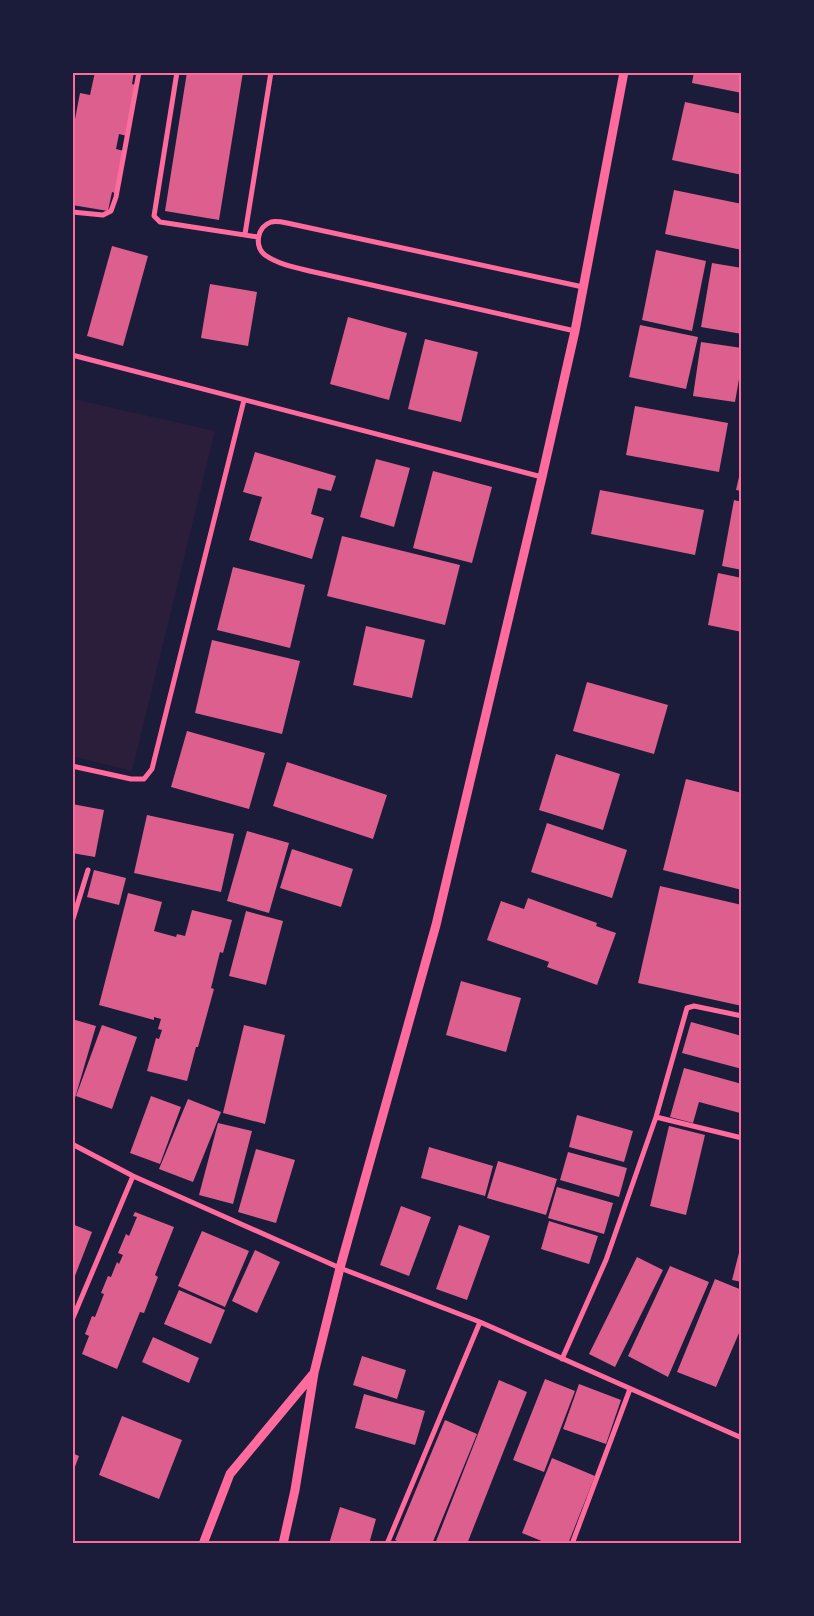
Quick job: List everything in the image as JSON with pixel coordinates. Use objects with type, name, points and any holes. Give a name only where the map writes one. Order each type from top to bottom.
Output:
[{"type":"street","points":[[72,212],[103,215],[111,211],[116,197],[139,72]]},
{"type":"street","points":[[177,72],[154,216],[160,222],[258,237]]},
{"type":"street","points":[[245,234],[271,72]]},
{"type":"street","points":[[284,1544],[295,1490],[314,1373],[340,1268],[436,925],[542,477],[575,331],[624,72]]},
{"type":"street","points":[[575,331],[282,264],[266,255],[260,248],[258,237],[264,226],[272,222],[287,223],[583,287]]},
{"type":"street","points":[[72,356],[542,477]]},
{"type":"street","points":[[72,766],[131,779],[144,779],[152,769],[244,400]]},
{"type":"street","points":[[72,922],[88,870]]},
{"type":"street","points":[[562,1359],[606,1260],[656,1117],[686,1008],[694,1006],[742,1016]]},
{"type":"street","points":[[656,1117],[742,1138]]},
{"type":"street","points":[[72,1144],[133,1176],[340,1268],[480,1322],[742,1438]]},
{"type":"street","points":[[72,1320],[133,1176]]},
{"type":"street","points":[[386,1544],[480,1322]]},
{"type":"street","points":[[203,1544],[230,1474],[314,1373]]},
{"type":"street","points":[[572,1544],[630,1388]]},
{"type":"shaded area","points":[[73,399],[215,431],[132,771],[73,756]]},
{"type":"building","points":[[95,72],[134,72],[132,84],[136,85],[127,136],[119,134],[116,149],[124,151],[115,193],[112,192],[108,211],[72,205],[72,135],[80,93],[90,95]]},
{"type":"building","points":[[187,72],[243,72],[219,220],[165,211]]},
{"type":"building","points":[[694,72],[742,72],[742,93],[692,83]]},
{"type":"building","points":[[685,102],[742,114],[742,175],[672,160]]},
{"type":"building","points":[[674,190],[742,204],[742,250],[665,234]]},
{"type":"building","points":[[112,246],[148,256],[123,346],[87,336]]},
{"type":"building","points":[[656,250],[706,261],[692,331],[642,320]]},
{"type":"building","points":[[712,263],[742,268],[742,334],[701,327]]},
{"type":"building","points":[[210,284],[257,292],[248,346],[201,338]]},
{"type":"building","points":[[348,317],[407,333],[389,400],[330,384]]},
{"type":"building","points":[[640,325],[698,337],[686,389],[629,377]]},
{"type":"building","points":[[425,339],[478,352],[461,422],[408,409]]},
{"type":"building","points":[[701,342],[742,348],[742,362],[735,402],[693,396]]},
{"type":"building","points":[[635,406],[728,423],[719,472],[626,455]]},
{"type":"building","points":[[255,452],[336,476],[331,491],[318,488],[311,514],[324,518],[312,559],[249,540],[262,497],[243,492]]},
{"type":"building","points":[[376,459],[410,468],[394,527],[360,517]]},
{"type":"building","points":[[742,468],[742,491],[736,490]]},
{"type":"building","points":[[433,471],[492,487],[472,563],[413,548]]},
{"type":"building","points":[[600,490],[704,510],[695,555],[591,534]]},
{"type":"building","points":[[734,500],[742,502],[742,570],[722,566]]},
{"type":"building","points":[[342,536],[460,565],[445,625],[327,596]]},
{"type":"building","points":[[233,567],[305,585],[290,648],[217,630]]},
{"type":"building","points":[[718,573],[742,578],[742,632],[708,625]]},
{"type":"building","points":[[366,626],[425,640],[412,698],[353,685]]},
{"type":"building","points":[[212,640],[300,661],[282,734],[195,713]]},
{"type":"building","points":[[587,682],[668,705],[654,754],[573,731]]},
{"type":"building","points":[[187,731],[265,753],[249,809],[171,787]]},
{"type":"building","points":[[556,754],[620,774],[603,830],[539,810]]},
{"type":"building","points":[[287,762],[387,795],[373,839],[273,806]]},
{"type":"building","points":[[686,779],[742,793],[742,890],[663,870]]},
{"type":"building","points":[[72,804],[104,810],[95,857],[72,853]]},
{"type":"building","points":[[147,815],[234,834],[221,892],[134,873]]},
{"type":"building","points":[[547,823],[627,850],[612,898],[531,872]]},
{"type":"building","points":[[247,831],[289,843],[269,913],[227,901]]},
{"type":"building","points":[[292,849],[353,869],[341,907],[280,888]]},
{"type":"building","points":[[94,870],[126,878],[119,905],[87,897]]},
{"type":"building","points":[[660,886],[742,905],[742,1006],[638,983]]},
{"type":"building","points":[[128,893],[162,902],[154,931],[176,937],[177,934],[185,936],[192,910],[232,920],[223,953],[220,952],[211,988],[214,989],[187,1081],[147,1071],[156,1038],[159,1039],[162,1030],[158,1029],[161,1019],[154,1017],[154,1020],[99,1005]]},
{"type":"building","points":[[528,898],[597,923],[596,926],[616,933],[597,985],[547,967],[549,962],[487,940],[501,901],[524,909]]},
{"type":"building","points":[[246,911],[283,921],[266,985],[229,976]]},
{"type":"building","points":[[461,981],[521,998],[506,1052],[446,1035]]},
{"type":"building","points":[[72,1019],[96,1026],[73,1105],[72,1105]]},
{"type":"building","points":[[691,1022],[742,1036],[742,1069],[682,1053]]},
{"type":"building","points":[[102,1025],[137,1037],[112,1109],[76,1096]]},
{"type":"building","points":[[244,1025],[285,1035],[265,1124],[223,1113]]},
{"type":"building","points":[[684,1068],[742,1084],[742,1106],[740,1113],[699,1102],[693,1123],[670,1117]]},
{"type":"building","points":[[151,1096],[181,1107],[160,1164],[130,1153]]},
{"type":"building","points":[[188,1099],[221,1112],[193,1182],[159,1169]]},
{"type":"building","points":[[577,1115],[633,1131],[624,1162],[569,1147]]},
{"type":"building","points":[[218,1123],[252,1131],[233,1204],[199,1195]]},
{"type":"building","points":[[669,1126],[705,1135],[686,1215],[650,1206]]},
{"type":"building","points":[[429,1147],[493,1166],[485,1196],[421,1178]]},
{"type":"building","points":[[256,1149],[295,1160],[276,1223],[238,1212]]},
{"type":"building","points":[[568,1152],[627,1168],[619,1197],[560,1180]]},
{"type":"building","points":[[498,1161],[557,1179],[546,1215],[487,1198]]},
{"type":"building","points":[[557,1187],[613,1203],[604,1234],[548,1218]]},
{"type":"building","points":[[401,1206],[431,1217],[409,1276],[380,1265]]},
{"type":"building","points":[[135,1212],[174,1227],[155,1275],[158,1277],[144,1313],[140,1312],[117,1369],[82,1354],[89,1336],[85,1334],[92,1316],[95,1317],[104,1294],[101,1293],[108,1276],[111,1277],[117,1262],[119,1264],[123,1255],[118,1253],[126,1234],[129,1236],[137,1217],[133,1216]]},
{"type":"building","points":[[549,1221],[598,1236],[589,1264],[541,1249]]},
{"type":"building","points":[[72,1224],[92,1232],[73,1281],[72,1281]]},
{"type":"building","points":[[459,1225],[490,1236],[467,1300],[436,1289]]},
{"type":"building","points":[[202,1231],[249,1251],[225,1307],[178,1286]]},
{"type":"building","points":[[742,1245],[742,1282],[732,1280]]},
{"type":"building","points":[[255,1250],[280,1262],[257,1313],[232,1301]]},
{"type":"building","points":[[637,1257],[663,1270],[615,1367],[589,1354]]},
{"type":"building","points":[[670,1266],[709,1282],[668,1377],[628,1356]]},
{"type":"building","points":[[715,1279],[742,1290],[742,1326],[716,1387],[677,1372]]},
{"type":"building","points":[[179,1290],[225,1310],[211,1344],[164,1324]]},
{"type":"building","points":[[153,1337],[199,1358],[189,1383],[142,1362]]},
{"type":"building","points":[[362,1356],[406,1370],[397,1399],[353,1385]]},
{"type":"building","points":[[545,1379],[575,1391],[544,1472],[513,1460]]},
{"type":"building","points":[[499,1380],[527,1392],[467,1544],[435,1544]]},
{"type":"building","points":[[579,1384],[621,1400],[606,1444],[563,1429]]},
{"type":"building","points":[[364,1394],[425,1411],[415,1445],[355,1428]]},
{"type":"building","points":[[122,1416],[182,1440],[159,1499],[99,1475]]},
{"type":"building","points":[[445,1420],[477,1434],[432,1544],[404,1544],[395,1540]]},
{"type":"building","points":[[72,1453],[79,1456],[73,1472],[72,1472]]},
{"type":"building","points":[[552,1458],[595,1476],[568,1544],[549,1544],[522,1533]]},
{"type":"building","points":[[340,1507],[376,1519],[369,1544],[329,1544]]}]
